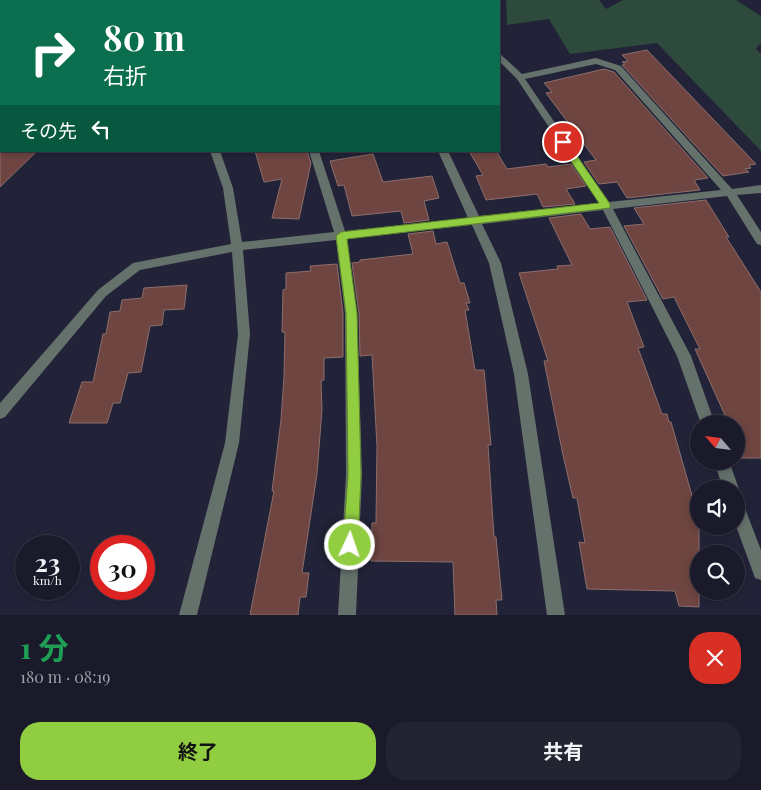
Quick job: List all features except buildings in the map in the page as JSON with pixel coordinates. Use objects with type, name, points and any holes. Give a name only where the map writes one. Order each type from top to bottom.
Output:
[{"type":"street","points":[[500,57],[520,77],[606,206],[684,356],[705,415]]},
{"type":"street","points":[[520,77],[596,61],[618,68],[730,192],[761,240]]},
{"type":"street","points":[[188,615],[232,443],[244,334],[237,247],[228,188],[215,152]]},
{"type":"street","points":[[314,152],[341,236],[351,313],[354,475],[346,615]]},
{"type":"street","points":[[443,152],[495,263],[521,374],[556,615]]},
{"type":"street","points":[[0,413],[102,293],[137,266],[237,247],[761,189]]},
{"type":"street","points":[[745,528],[761,572]]},
{"type":"green space","points":[[506,0],[599,0],[606,9],[623,0],[736,0],[761,16],[761,43],[756,49],[761,54],[761,151],[657,43],[570,54],[549,19],[507,25]]},
{"type":"route","points":[[350,545],[354,475],[351,313],[341,236],[606,206],[563,142]]}]
